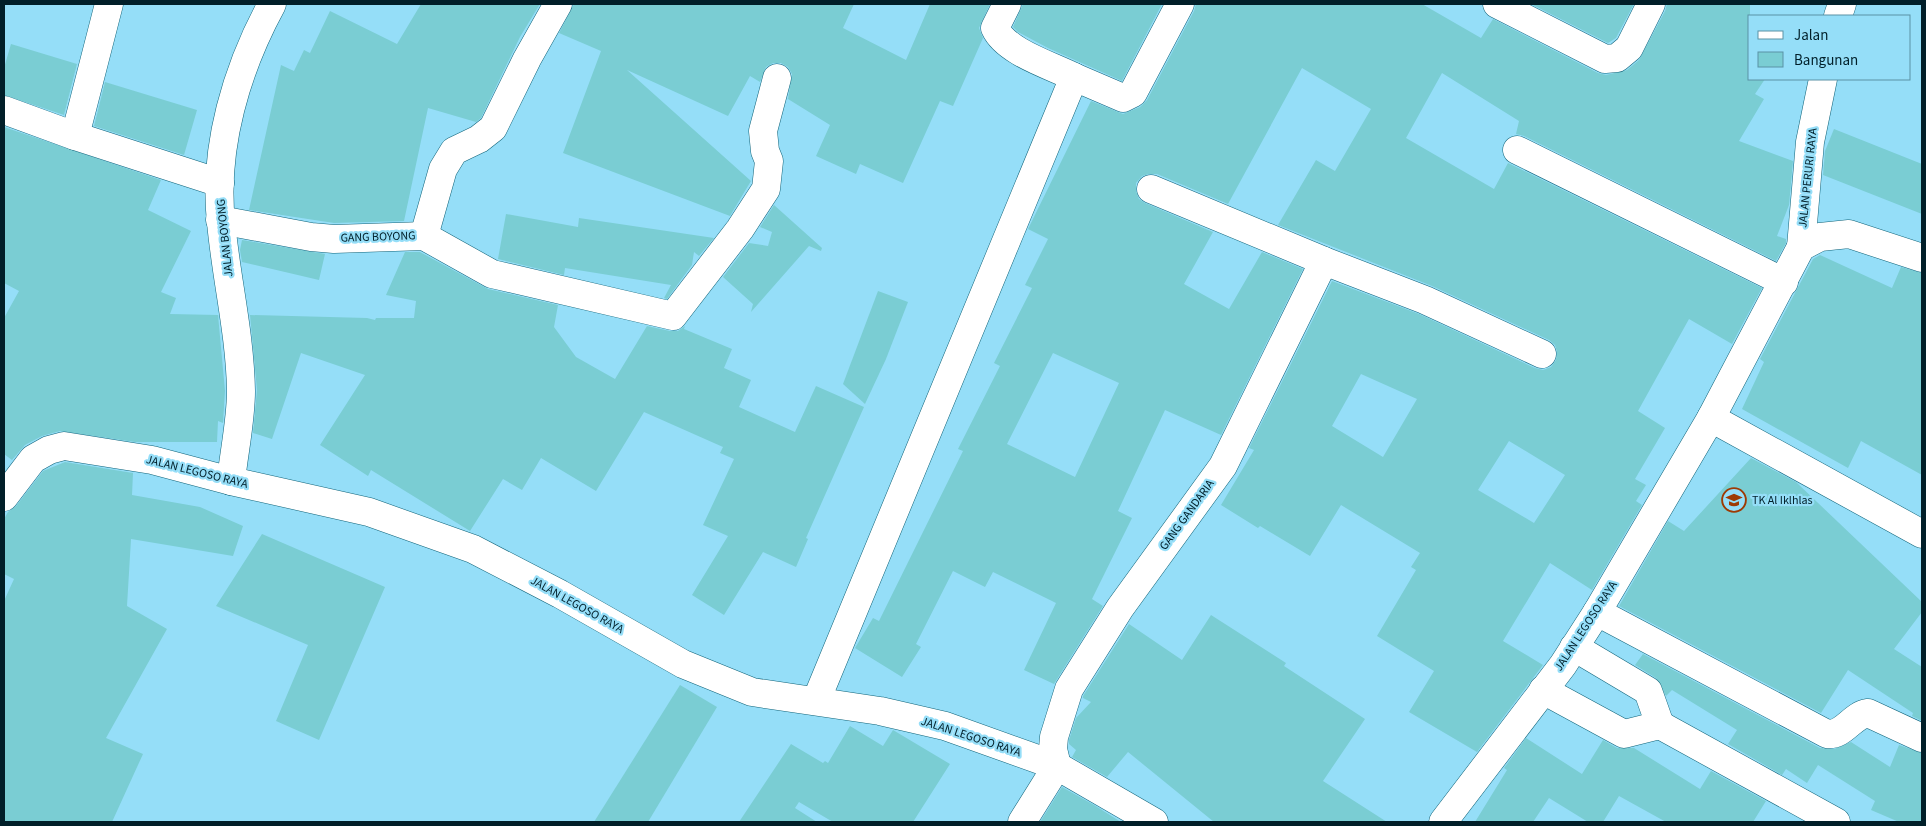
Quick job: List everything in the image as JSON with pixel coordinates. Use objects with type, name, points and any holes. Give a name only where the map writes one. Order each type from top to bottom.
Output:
[{"type":"street","points":[[75,136],[109,4]]},
{"type":"street","name":"JALAN BOYONG","points":[[231,481],[241,393],[238,334],[220,220],[220,182],[236,86],[257,32],[272,4]]},
{"type":"street","points":[[424,236],[443,169],[454,151],[479,139],[493,128],[527,59],[558,4]]},
{"type":"street","points":[[1007,4],[996,28],[1000,38],[1009,46],[1123,98],[1133,93],[1180,4]]},
{"type":"street","points":[[1497,4],[1605,59],[1617,58],[1630,48],[1651,4]]},
{"type":"street","points":[[816,701],[1074,76]]},
{"type":"street","name":"GANG BOYONG","points":[[220,220],[311,237],[334,239],[424,236],[492,274],[673,316],[740,229],[766,189],[769,161],[764,150],[763,131],[777,78]]},
{"type":"street","name":"JALAN PERURI RAYA","points":[[1802,247],[1810,142],[1822,80]]},
{"type":"street","points":[[4,110],[75,136],[220,182]]},
{"type":"street","points":[[1517,150],[1784,282]]},
{"type":"street","points":[[1151,189],[1425,300],[1542,354]]},
{"type":"street","points":[[1802,247],[1820,237],[1849,234],[1922,258]]},
{"type":"street","name":"JALAN LEGOSO RAYA","points":[[1444,822],[1543,690],[1597,612],[1711,418],[1802,247]]},
{"type":"street","name":"GANG GANDARIA","points":[[1058,766],[1053,749],[1054,737],[1068,689],[1120,608],[1223,466],[1324,260]]},
{"type":"street","points":[[1711,418],[1922,534]]},
{"type":"street","name":"JALAN LEGOSO RAYA","points":[[4,497],[33,460],[49,450],[64,446],[152,460],[231,481],[369,512],[473,549],[560,594],[683,664],[752,692],[880,710],[945,726],[1058,766],[1154,822]]},
{"type":"street","points":[[1597,612],[1827,734],[1835,734],[1861,714],[1868,713],[1922,738]]},
{"type":"street","points":[[1574,647],[1648,691],[1660,725],[1818,818]]},
{"type":"street","points":[[1543,690],[1624,734],[1660,725]]},
{"type":"street","points":[[1022,822],[1058,766]]},
{"type":"building","points":[[421,4],[540,4],[520,37],[481,118],[476,122],[428,108],[404,221],[334,223],[249,210],[281,65],[294,71],[304,50],[310,53],[330,11],[397,44]]},
{"type":"building","points":[[574,4],[854,4],[843,28],[906,60],[930,4],[990,4],[979,28],[983,38],[953,106],[940,101],[903,183],[860,164],[856,174],[816,156],[830,125],[788,99],[792,74],[788,67],[781,63],[773,63],[766,67],[760,82],[750,76],[728,116],[627,70],[751,181],[730,216],[563,153],[601,51],[559,33]]},
{"type":"building","points":[[1023,4],[1162,4],[1122,81],[1048,48],[1018,32],[1013,27]]},
{"type":"building","points":[[1196,4],[1422,4],[1481,38],[1493,19],[1598,73],[1606,75],[1627,70],[1639,60],[1667,4],[1750,4],[1750,15],[1748,15],[1748,80],[1764,80],[1755,94],[1764,99],[1739,141],[1793,161],[1789,205],[1777,236],[1786,239],[1786,243],[1776,261],[1524,136],[1516,134],[1519,121],[1442,73],[1406,138],[1494,189],[1508,163],[1762,288],[1732,344],[1689,319],[1638,411],[1665,428],[1635,479],[1646,485],[1636,501],[1642,505],[1592,590],[1550,563],[1503,641],[1543,665],[1477,752],[1409,712],[1434,671],[1377,636],[1416,570],[1411,567],[1420,553],[1341,505],[1310,556],[1260,526],[1258,528],[1221,505],[1254,450],[1249,448],[1332,281],[1419,314],[1535,368],[1543,370],[1551,367],[1556,360],[1557,352],[1555,345],[1549,340],[1432,286],[1278,225],[1316,160],[1335,171],[1371,109],[1302,68],[1228,204],[1157,174],[1142,176],[1136,183],[1139,199],[1145,203],[1213,232],[1184,284],[1229,309],[1262,252],[1303,269],[1221,435],[1165,410],[1118,511],[1132,518],[1092,599],[1103,606],[1054,684],[1024,670],[1056,603],[993,572],[985,587],[953,571],[916,644],[921,647],[902,677],[855,648],[873,618],[879,621],[963,451],[958,449],[1000,366],[994,363],[1032,288],[1025,285],[1048,239],[1028,229],[1091,101],[1123,114],[1140,107],[1147,100]],"holes":[[[1053,353],[1119,383],[1075,477],[1007,444]],[[1361,374],[1417,399],[1383,457],[1332,426]],[[1509,441],[1565,475],[1534,523],[1478,490]]]},
{"type":"building","points":[[1531,4],[1634,4],[1616,38],[1608,43]]},
{"type":"building","points":[[11,44],[77,64],[64,115],[4,95],[4,68]]},
{"type":"building","points":[[105,82],[197,110],[184,155],[94,126]]},
{"type":"building","points":[[4,127],[161,180],[148,210],[191,231],[161,292],[176,298],[170,314],[218,315],[225,391],[223,423],[218,421],[217,442],[135,442],[60,431],[42,436],[25,445],[12,460],[4,454],[4,318],[19,291],[4,283]]},
{"type":"building","points":[[1834,129],[1922,164],[1922,214],[1823,175],[1825,151]]},
{"type":"building","points":[[774,205],[822,248],[821,251],[809,246],[751,312],[753,304],[723,277],[749,243],[768,246],[772,232],[760,227]]},
{"type":"building","points":[[506,214],[578,227],[579,218],[714,238],[699,256],[694,252],[692,265],[667,299],[664,298],[671,285],[565,268],[564,275],[498,259]]},
{"type":"building","points":[[242,240],[325,254],[319,280],[242,262],[240,250]]},
{"type":"building","points":[[405,252],[420,252],[488,289],[558,305],[554,327],[576,357],[615,379],[647,326],[678,331],[685,326],[684,329],[732,349],[724,368],[751,380],[739,407],[795,432],[816,386],[864,407],[806,538],[808,539],[796,567],[763,552],[724,615],[692,595],[728,536],[703,525],[734,459],[720,453],[723,447],[644,412],[596,491],[541,458],[522,490],[503,479],[470,531],[371,470],[368,476],[320,445],[365,375],[301,353],[272,439],[253,433],[257,390],[250,315],[367,318],[375,320],[376,318],[414,318],[416,301],[386,295]]},
{"type":"building","points":[[1820,255],[1892,288],[1901,267],[1922,273],[1922,475],[1861,441],[1848,468],[1742,409],[1764,362],[1760,359],[1813,259]]},
{"type":"building","points":[[878,291],[908,302],[886,359],[865,404],[843,384]]},
{"type":"building","points":[[1751,458],[1796,482],[1922,602],[1922,612],[1894,649],[1922,667],[1922,721],[1912,716],[1913,713],[1848,670],[1821,713],[1619,606],[1668,521],[1684,531]]},
{"type":"building","points":[[65,462],[133,473],[132,495],[200,507],[243,526],[233,556],[131,539],[127,606],[167,629],[106,738],[143,754],[112,822],[4,822],[4,601],[14,579],[4,574],[4,519],[43,471]]},
{"type":"building","points":[[262,534],[385,587],[319,740],[276,721],[308,645],[216,606]]},
{"type":"building","points":[[1211,615],[1286,663],[1284,666],[1365,719],[1323,781],[1387,822],[1214,822],[1128,752],[1107,777],[1072,757],[1076,750],[1069,744],[1069,740],[1076,718],[1091,702],[1083,698],[1083,696],[1129,624],[1182,660]]},
{"type":"building","points":[[1643,654],[1820,748],[1834,749],[1851,742],[1890,767],[1899,745],[1922,753],[1922,822],[1899,822],[1871,810],[1875,801],[1818,765],[1807,783],[1786,769],[1782,775],[1728,744],[1737,730],[1672,690],[1666,696],[1656,678],[1635,665]]},
{"type":"building","points":[[680,685],[717,707],[648,822],[594,822]]},
{"type":"building","points":[[850,726],[883,746],[893,730],[950,764],[913,822],[833,822],[799,802],[795,808],[817,822],[739,822],[791,744],[823,763],[825,761],[828,763]]},
{"type":"building","points":[[1526,738],[1582,774],[1603,740],[1617,748],[1634,748],[1700,789],[1711,771],[1766,801],[1753,822],[1666,822],[1619,796],[1603,822],[1588,822],[1549,798],[1533,822],[1475,822],[1507,770],[1504,768]]},
{"type":"building","points":[[1062,787],[1094,805],[1121,822],[1040,822]]},
{"type":"place","name":"TK Al Iklhlas","points":[[1734,500]]}]
